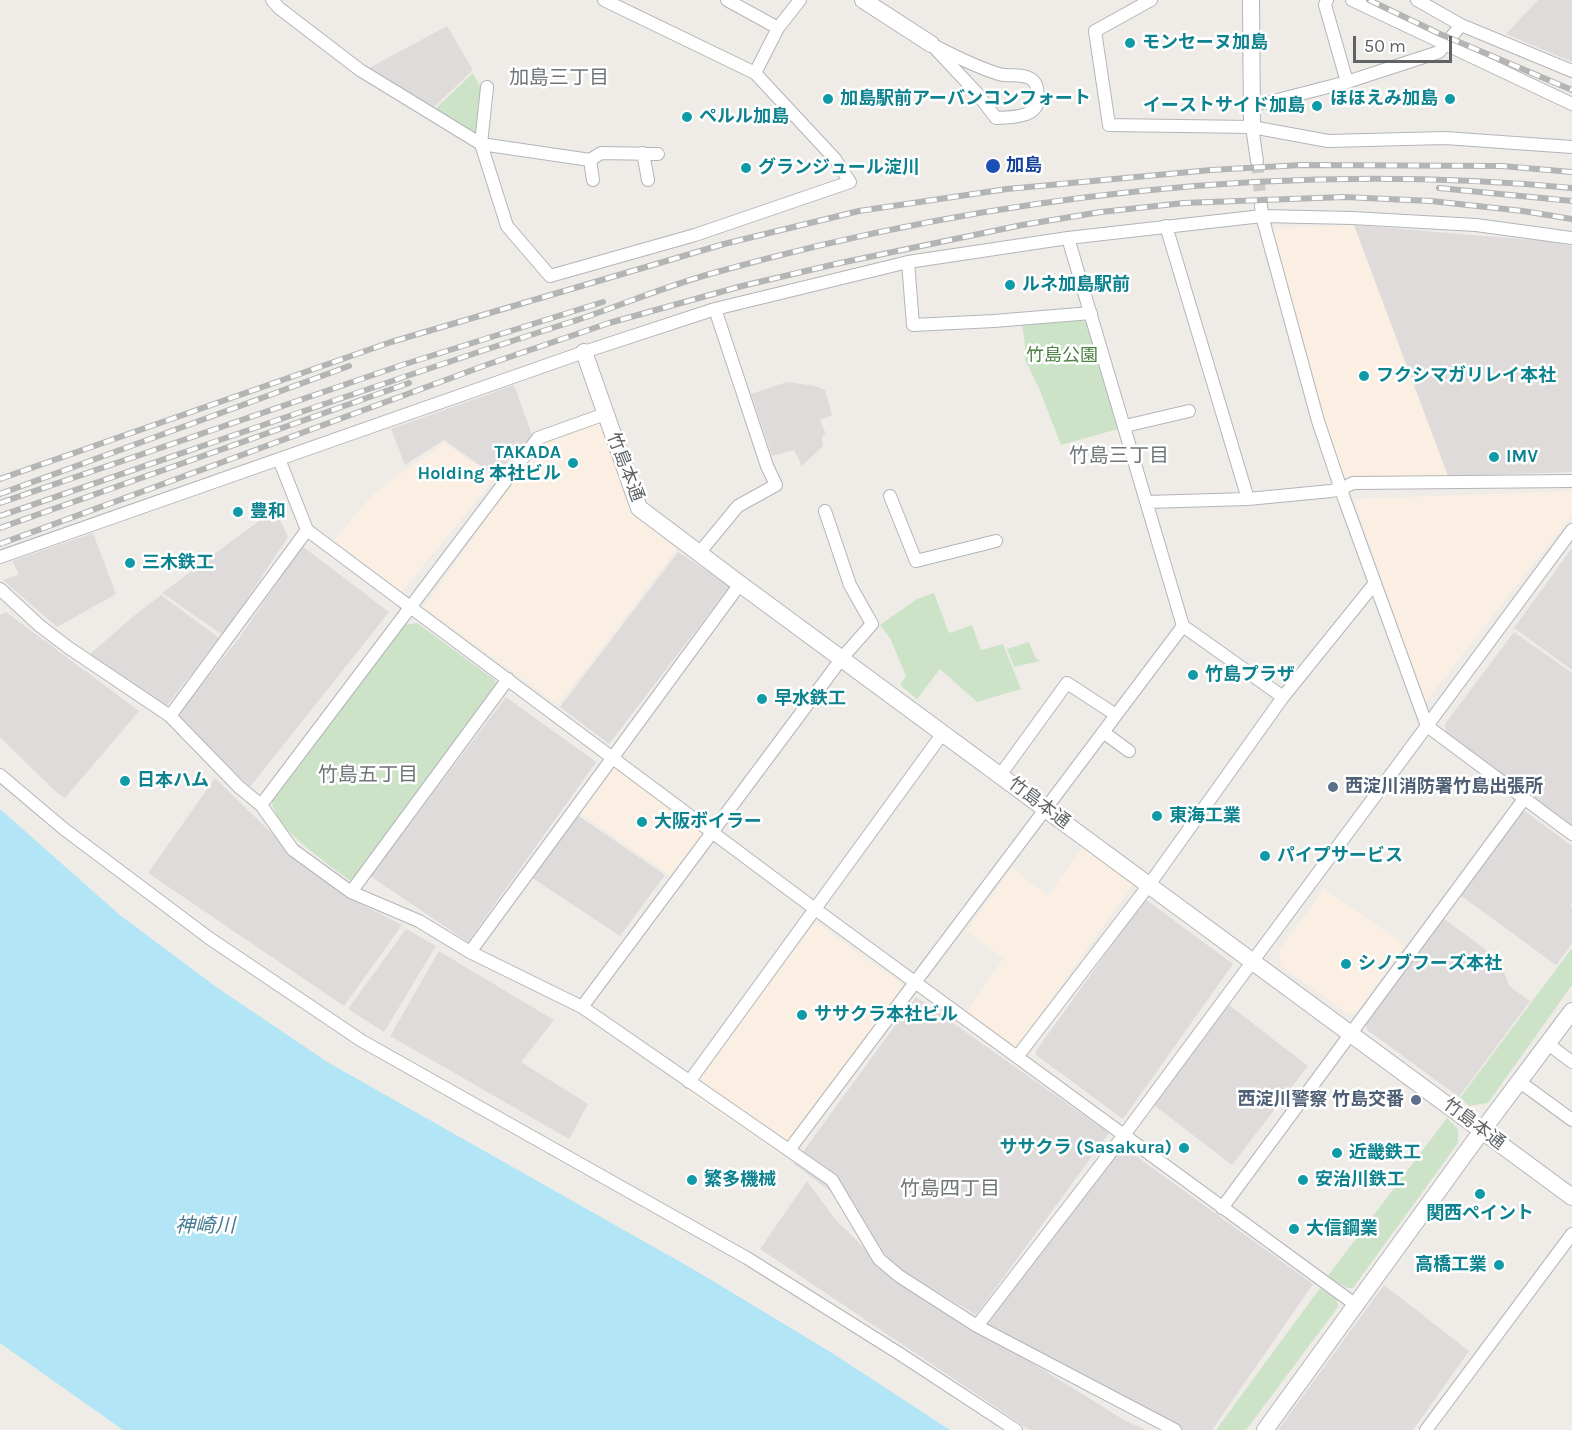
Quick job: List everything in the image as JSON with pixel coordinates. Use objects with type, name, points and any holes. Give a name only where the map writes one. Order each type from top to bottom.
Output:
[{"type":"street","points":[[272,0],[279,8],[360,70],[481,144],[590,160],[602,153],[658,154]]},
{"type":"street","points":[[727,0],[778,28]]},
{"type":"street","points":[[755,73],[778,28],[800,0]]},
{"type":"street","points":[[863,0],[931,44],[964,61],[1001,74],[1033,80],[1037,86],[1039,102],[1033,111],[1026,115],[996,118],[976,92],[931,44]]},
{"type":"street","points":[[1151,0],[1095,31],[1109,125],[1252,127],[1328,141],[1445,138],[1572,147]]},
{"type":"street","points":[[1251,0],[1252,127],[1257,161]]},
{"type":"street","points":[[1328,0],[1324,6],[1347,82]]},
{"type":"street","points":[[1352,0],[1572,104]]},
{"type":"street","points":[[1417,0],[1461,25],[1572,71]]},
{"type":"street","points":[[487,87],[481,144],[507,226],[550,276],[694,235],[850,182],[835,159],[755,73],[607,1]]},
{"type":"street","points":[[1252,102],[1266,103],[1347,82],[1439,52],[1461,25]]},
{"type":"street","points":[[643,153],[648,180]]},
{"type":"street","points":[[590,160],[593,180]]},
{"type":"street","points":[[1261,211],[1318,421],[1427,726],[1572,834]]},
{"type":"street","points":[[0,557],[584,352],[715,309],[908,262],[1261,211],[1476,225],[1572,237]]},
{"type":"street","points":[[1166,226],[1248,499]]},
{"type":"street","points":[[1068,238],[1183,626],[1283,698]]},
{"type":"street","points":[[908,262],[913,325],[1091,313]]},
{"type":"street","points":[[700,552],[738,506],[776,485],[766,466],[715,309]]},
{"type":"street","name":"竹島本通","points":[[584,352],[639,508],[1572,1197]]},
{"type":"street","points":[[1125,426],[1189,411]]},
{"type":"street","points":[[261,805],[538,438],[605,414]]},
{"type":"street","points":[[279,459],[307,530],[815,909],[1356,1305]]},
{"type":"street","points":[[1147,502],[1248,499],[1341,489],[1353,483],[1572,481]]},
{"type":"street","points":[[890,496],[916,561],[996,541]]},
{"type":"street","points":[[582,1007],[842,658],[872,624],[850,585],[825,511]]},
{"type":"street","points":[[170,716],[307,530]]},
{"type":"street","points":[[977,1326],[1124,1135],[1572,530]]},
{"type":"street","points":[[1017,1057],[1149,885],[1283,698],[1375,583]]},
{"type":"street","points":[[470,952],[740,584]]},
{"type":"street","points":[[0,589],[40,626],[69,648],[170,716],[239,787],[261,805],[293,850],[351,892],[418,921],[470,952],[582,1007],[832,1180],[879,1258],[899,1276],[977,1326],[1175,1430]]},
{"type":"street","points":[[789,1150],[1183,626]]},
{"type":"street","points":[[351,892],[508,680]]},
{"type":"street","points":[[1000,774],[1067,683],[1116,715]]},
{"type":"street","points":[[1103,732],[1129,751]]},
{"type":"street","points":[[689,1082],[944,733]]},
{"type":"street","points":[[0,775],[64,829],[209,938],[362,1041],[747,1258],[1016,1430]]},
{"type":"street","points":[[1222,1208],[1524,799]]},
{"type":"street","points":[[1265,1430],[1572,1011]]},
{"type":"street","points":[[1548,1044],[1572,1062]]},
{"type":"street","points":[[1520,1082],[1572,1120]]},
{"type":"street","points":[[1426,1430],[1572,1234]]},
{"type":"shaded area","points":[[1538,0],[1572,0],[1572,62],[1506,34]]},
{"type":"shaded area","points":[[447,26],[473,70],[433,108],[369,68]]},
{"type":"shaded area","points":[[1354,225],[1448,476],[1340,480],[1271,228]]},
{"type":"shaded area","name":"IMV","points":[[1354,225],[1545,241],[1572,246],[1572,472],[1448,476]]},
{"type":"shaded area","points":[[787,382],[815,386],[825,390],[832,415],[820,420],[826,434],[822,437],[823,446],[802,466],[794,450],[772,456],[751,394]]},
{"type":"shaded area","points":[[514,385],[532,435],[495,476],[444,440],[405,465],[391,429]]},
{"type":"shaded area","points":[[599,422],[635,512],[677,549],[558,705],[424,607],[538,445]]},
{"type":"shaded area","points":[[445,443],[495,478],[399,595],[331,544],[375,492]]},
{"type":"shaded area","points":[[1572,491],[1572,515],[1424,703],[1354,499]]},
{"type":"shaded area","points":[[275,509],[288,537],[223,635],[162,593]]},
{"type":"shaded area","points":[[93,533],[116,594],[57,627],[3,580],[19,574],[12,561]]},
{"type":"shaded area","points":[[302,546],[389,612],[250,787],[177,716],[240,637]]},
{"type":"shaded area","points":[[1572,548],[1572,670],[1514,628]]},
{"type":"shaded area","points":[[678,552],[730,586],[609,744],[560,707]]},
{"type":"shaded area","points":[[161,595],[219,638],[165,708],[90,654]]},
{"type":"shaded area","points":[[6,612],[139,711],[65,798],[57,793],[0,737],[0,615]]},
{"type":"shaded area","points":[[1514,632],[1572,673],[1572,826],[1446,733],[1445,724]]},
{"type":"shaded area","points":[[506,697],[596,762],[468,942],[370,876]]},
{"type":"shaded area","name":"大阪ボイラー","points":[[614,764],[706,832],[672,877],[579,812]]},
{"type":"shaded area","points":[[215,778],[291,852],[357,902],[402,925],[344,1006],[148,873]]},
{"type":"shaded area","points":[[1526,812],[1572,846],[1572,903],[1570,906],[1572,908],[1572,944],[1556,965],[1460,895],[1520,813]]},
{"type":"shaded area","points":[[576,814],[665,875],[620,936],[531,877]]},
{"type":"shaded area","points":[[1083,846],[1135,882],[1016,1048],[965,1015],[1004,958],[966,931],[1012,868],[1048,896]]},
{"type":"shaded area","points":[[1324,889],[1405,945],[1355,1014],[1347,1013],[1281,966],[1279,951]]},
{"type":"shaded area","points":[[1145,899],[1233,964],[1123,1119],[1036,1055],[1036,1051]]},
{"type":"shaded area","points":[[1443,918],[1500,960],[1509,986],[1530,1001],[1459,1097],[1367,1030],[1366,1023]]},
{"type":"shaded area","points":[[816,922],[910,990],[788,1159],[686,1091]]},
{"type":"shaded area","points":[[406,929],[436,946],[384,1032],[348,1009]]},
{"type":"shaded area","points":[[439,951],[554,1020],[521,1062],[588,1104],[569,1139],[390,1036]]},
{"type":"shaded area","points":[[916,997],[1109,1133],[976,1315],[896,1267],[830,1191],[794,1164]]},
{"type":"shaded area","points":[[1229,1005],[1308,1066],[1232,1165],[1154,1105]]},
{"type":"shaded area","points":[[1118,1143],[1313,1284],[1212,1430],[1178,1430],[1096,1388],[985,1322]]},
{"type":"shaded area","points":[[807,1181],[835,1219],[892,1276],[1124,1420],[1146,1430],[1030,1430],[760,1249]]},
{"type":"shaded area","points":[[1384,1285],[1469,1351],[1413,1430],[1278,1430]]},
{"type":"green space","points":[[473,73],[481,88],[476,135],[434,110]]},
{"type":"green space","name":"竹島公園","points":[[1082,320],[1089,325],[1118,429],[1061,445],[1038,386],[1025,360],[1022,324]]},
{"type":"green space","points":[[934,593],[949,633],[972,625],[981,650],[1003,644],[1021,689],[977,702],[940,669],[917,699],[900,685],[906,676],[890,638],[880,625],[917,599]]},
{"type":"green space","points":[[417,623],[495,680],[497,688],[356,879],[349,880],[292,834],[275,812],[272,802],[404,625]]},
{"type":"green space","points":[[1029,642],[1035,657],[1040,661],[1014,667],[1007,649]]},
{"type":"green space","points":[[1572,948],[1572,985],[1488,1103],[1469,1106],[1460,1098]]},
{"type":"green space","points":[[1447,1118],[1458,1129],[1458,1143],[1353,1288],[1347,1288],[1327,1277]]},
{"type":"green space","points":[[1320,1288],[1337,1299],[1338,1307],[1246,1430],[1216,1430]]},
{"type":"water","name":"神崎川","points":[[0,809],[121,916],[219,989],[329,1063],[698,1272],[832,1353],[950,1430],[123,1430],[0,1343]]},
{"type":"tunnel","points":[[1257,161],[1261,205]]},
{"type":"railway","points":[[1369,0],[1440,34],[1572,90]]},
{"type":"railway","points":[[0,479],[391,342],[724,244],[859,211],[1007,189],[1211,170],[1301,165],[1502,166],[1572,172]]},
{"type":"railway","points":[[0,516],[662,289],[821,245],[1033,204],[1141,191],[1249,182],[1357,179],[1465,181],[1572,188]]},
{"type":"railway","points":[[1439,188],[1572,201]]},
{"type":"railway","points":[[0,544],[489,364],[609,323],[742,286],[1022,225],[1101,212],[1184,203],[1344,197],[1431,201],[1572,219]]},
{"type":"railway","points":[[0,503],[402,365],[603,302]]},
{"type":"railway","points":[[0,494],[349,366]]},
{"type":"railway","points":[[0,528],[409,383]]},
{"type":"place","name":"モンセーヌ加島","points":[[1130,43]]},
{"type":"place","name":"加島駅前アーバンコンフォート","points":[[828,99]]},
{"type":"place","name":"ほほえみ加島","points":[[1450,99]]},
{"type":"place","name":"イーストサイド加島","points":[[1317,106]]},
{"type":"place","name":"ペルル加島","points":[[687,117]]},
{"type":"place","name":"加島","points":[[993,166]]},
{"type":"place","name":"グランジュール淀川","points":[[746,168]]},
{"type":"place","name":"ルネ加島駅前","points":[[1010,285]]},
{"type":"place","name":"フクシマガリレイ本社","points":[[1364,376]]},
{"type":"place","name":"IMV","points":[[1494,457]]},
{"type":"place","name":"TAKADA Holding 本社ビル","points":[[573,463]]},
{"type":"place","name":"豊和","points":[[238,512]]},
{"type":"place","name":"三木鉄工","points":[[130,563]]},
{"type":"place","name":"竹島プラザ","points":[[1193,675]]},
{"type":"place","name":"早水鉄工","points":[[762,699]]},
{"type":"place","name":"日本ハム","points":[[125,781]]},
{"type":"place","name":"西淀川消防署竹島出張所","points":[[1333,787]]},
{"type":"place","name":"東海工業","points":[[1157,816]]},
{"type":"place","name":"大阪ボイラー","points":[[642,822]]},
{"type":"place","name":"パイプサービス","points":[[1265,856]]},
{"type":"place","name":"シノブフーズ本社","points":[[1346,964]]},
{"type":"place","name":"ササクラ本社ビル","points":[[802,1015]]},
{"type":"place","name":"西淀川警察 竹島交番","points":[[1416,1100]]},
{"type":"place","name":"ササクラ (Sasakura)","points":[[1184,1148]]},
{"type":"place","name":"近畿鉄工","points":[[1337,1153]]},
{"type":"place","name":"繁多機械","points":[[692,1180]]},
{"type":"place","name":"安治川鉄工","points":[[1303,1180]]},
{"type":"place","name":"関西ペイント","points":[[1480,1194]]},
{"type":"place","name":"大信鋼業","points":[[1294,1229]]},
{"type":"place","name":"高橋工業","points":[[1499,1265]]},
{"type":"district","name":"加島三丁目","points":[[559,78]]},
{"type":"district","name":"竹島三丁目","points":[[1119,456]]},
{"type":"district","name":"竹島五丁目","points":[[368,775]]},
{"type":"district","name":"竹島四丁目","points":[[950,1189]]}]
